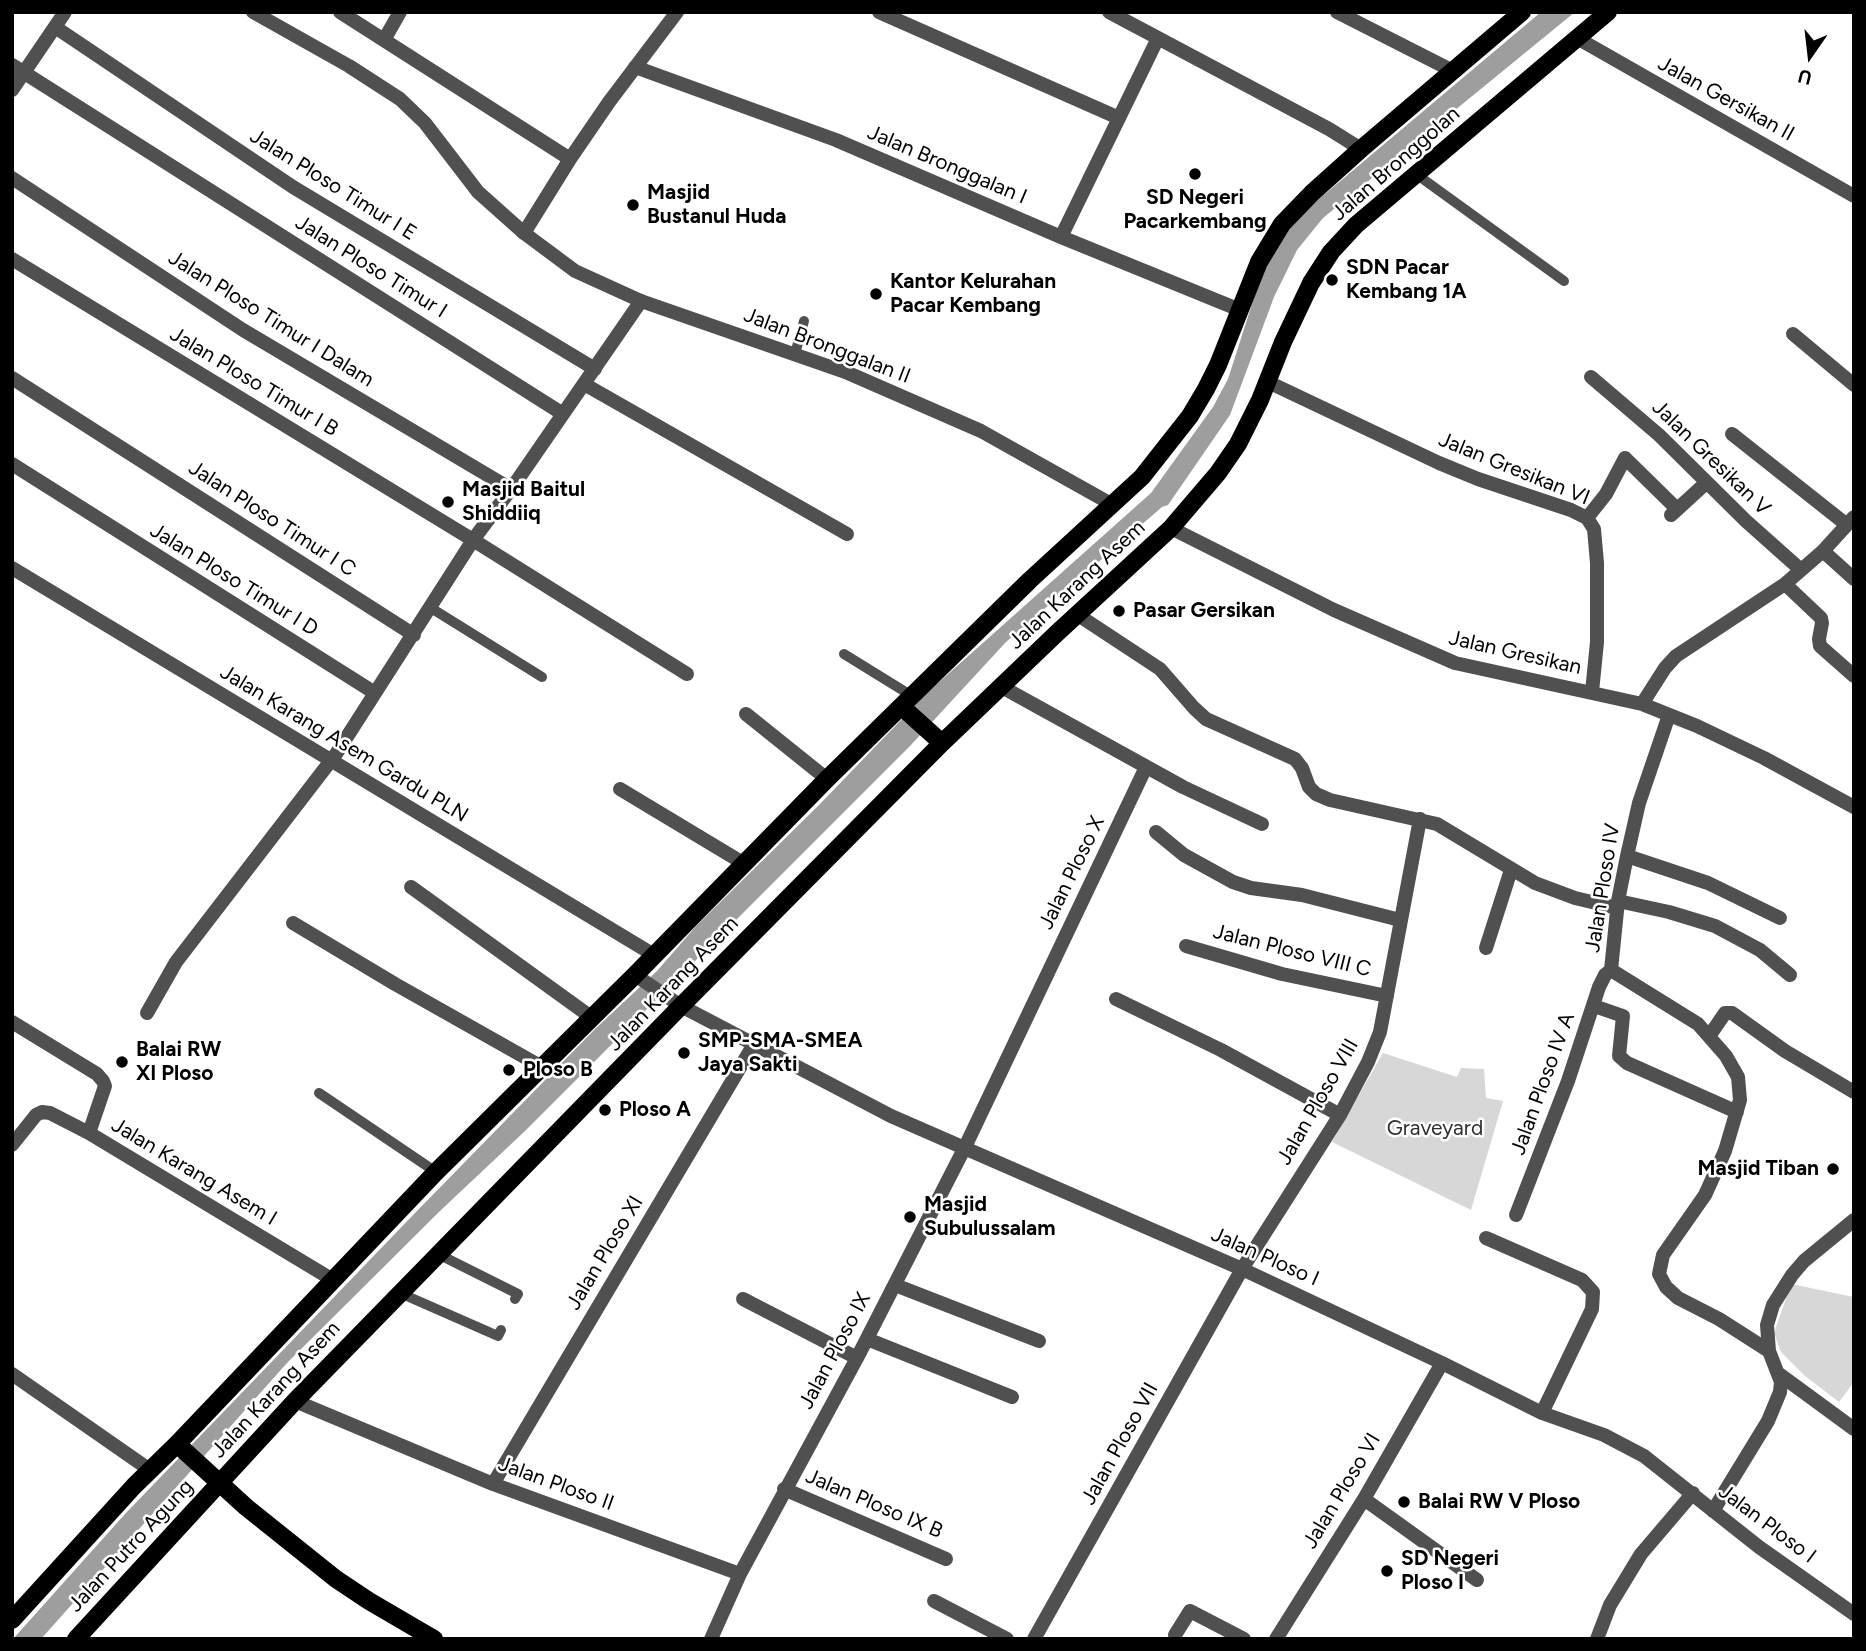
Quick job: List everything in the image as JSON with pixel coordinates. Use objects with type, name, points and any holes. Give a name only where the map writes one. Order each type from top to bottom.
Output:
[{"type":"main road","name":"Jalan Bronggolan","points":[[1113,505],[1142,477],[1190,416],[1218,366],[1259,262],[1282,224],[1361,149],[1522,12]]},
{"type":"main road","name":"Jalan Bronggolan","points":[[1171,528],[1218,473],[1238,444],[1268,382],[1294,316],[1331,252],[1380,202],[1608,12]]},
{"type":"main road","name":"Jalan Karang Asem","points":[[179,1446],[436,1172],[591,1017],[637,976],[654,955],[827,779],[1030,580],[1113,505]]},
{"type":"main road","name":"Jalan Karang Asem","points":[[217,1482],[678,1004],[941,743],[1171,528]]},
{"type":"main road","points":[[906,704],[941,743]]},
{"type":"main road","points":[[179,1446],[217,1482],[336,1579],[434,1639]]},
{"type":"main road","name":"Jalan Putro Agung","points":[[12,1620],[150,1470],[179,1446]]},
{"type":"main road","name":"Jalan Putro Agung","points":[[76,1639],[217,1482]]},
{"type":"street","points":[[12,90],[65,12]]},
{"type":"street","name":"Jalan Bronggalan II","points":[[253,12],[349,66],[400,100],[425,122],[478,192],[524,233],[575,271],[641,301],[848,373],[981,431],[1113,505]]},
{"type":"street","points":[[340,12],[570,159]]},
{"type":"street","points":[[384,40],[400,12]]},
{"type":"street","points":[[524,233],[570,159],[677,12]]},
{"type":"street","points":[[879,12],[1119,118]]},
{"type":"street","points":[[1109,12],[1329,129],[1361,149]]},
{"type":"street","points":[[1337,12],[1451,70]]},
{"type":"street","name":"Jalan Ploso Timur I E","points":[[55,27],[293,187],[594,369]]},
{"type":"street","points":[[1061,237],[1157,38]]},
{"type":"street","name":"Jalan Gersikan II","points":[[1577,38],[1854,197]]},
{"type":"street","name":"Jalan Ploso Timur I","points":[[12,65],[563,414]]},
{"type":"street","name":"Jalan Bronggalan I","points":[[635,67],[836,140],[1061,237],[1240,310]]},
{"type":"street","name":"Jalan Ploso Timur I Dalam","points":[[12,178],[243,330],[511,489]]},
{"type":"street","name":"Jalan Ploso Timur I B","points":[[12,259],[687,674]]},
{"type":"street","points":[[147,1013],[176,962],[331,759],[414,635],[473,540],[641,301]]},
{"type":"street","points":[[1793,334],[1854,386]]},
{"type":"street","name":"Jalan Ploso Timur I C","points":[[12,377],[414,635]]},
{"type":"street","name":"Jalan Gresikan V","points":[[1591,377],[1659,435],[1706,483],[1801,570]]},
{"type":"street","name":"Jalan Gresikan VI","points":[[1268,382],[1439,463],[1587,518],[1594,529],[1598,563],[1597,642],[1592,692]]},
{"type":"street","points":[[584,384],[847,534]]},
{"type":"street","points":[[1642,705],[1665,668],[1676,656],[1767,598],[1823,551],[1851,521],[1732,435]]},
{"type":"street","points":[[1587,518],[1606,494],[1625,458],[1673,512],[1706,483]]},
{"type":"street","name":"Jalan Ploso Timur I D","points":[[12,464],[375,693]]},
{"type":"street","name":"Jalan Gresikan","points":[[1171,528],[1334,610],[1455,663],[1642,705],[1697,726],[1853,804]]},
{"type":"street","points":[[1823,551],[1854,579]]},
{"type":"street","name":"Jalan Karang Asem Gardu PLN","points":[[12,568],[654,955]]},
{"type":"street","points":[[1785,584],[1821,618],[1820,646],[1854,676]]},
{"type":"street","points":[[1078,615],[1160,668],[1206,719],[1295,759],[1302,768],[1309,787],[1316,794],[1345,804],[1420,819],[1453,833],[1511,870],[1549,889],[1618,905],[1669,912],[1715,926],[1751,945],[1790,975]]},
{"type":"street","points":[[1002,687],[1146,768],[1262,824]]},
{"type":"street","points":[[746,714],[827,779]]},
{"type":"street","name":"Jalan Ploso IV","points":[[1669,715],[1639,803],[1618,905],[1611,970],[1690,1018],[1710,1035],[1738,1077],[1740,1091],[1737,1112],[1725,1151],[1710,1185],[1668,1246],[1660,1263],[1659,1274],[1666,1287],[1678,1298],[1719,1319],[1769,1351]]},
{"type":"street","name":"Jalan Ploso X","points":[[965,1147],[1146,768]]},
{"type":"street","points":[[620,789],[743,863]]},
{"type":"street","name":"Jalan Ploso VIII","points":[[1242,1269],[1340,1115],[1375,1046],[1420,819]]},
{"type":"street","points":[[1156,832],[1184,855],[1242,885],[1302,895],[1400,920]]},
{"type":"street","points":[[1627,856],[1707,883],[1780,918]]},
{"type":"street","points":[[1486,948],[1511,870]]},
{"type":"street","points":[[411,887],[591,1017]]},
{"type":"street","points":[[293,923],[394,984],[542,1067]]},
{"type":"street","name":"Jalan Ploso VIII C","points":[[1186,946],[1282,974],[1387,996]]},
{"type":"street","name":"Jalan Ploso IV A","points":[[1516,1215],[1568,1081],[1600,987],[1605,975],[1611,970]]},
{"type":"street","name":"Jalan Ploso I","points":[[637,976],[678,1004],[891,1116],[1242,1269],[1542,1413],[1614,1440],[1644,1456],[1759,1547],[1854,1614]]},
{"type":"street","points":[[1116,999],[1221,1050],[1340,1115]]},
{"type":"street","points":[[1594,1006],[1623,1016],[1619,1056],[1627,1063],[1737,1112]]},
{"type":"street","points":[[1710,1035],[1725,1013],[1732,1013],[1785,1051],[1854,1092]]},
{"type":"street","name":"Jalan Karang Asem I","points":[[12,1022],[97,1074],[105,1086],[89,1133],[333,1280]]},
{"type":"street","name":"Jalan Ploso XI","points":[[493,1484],[754,1044]]},
{"type":"street","points":[[12,1145],[36,1115],[43,1112],[50,1112],[89,1133]]},
{"type":"street","name":"Jalan Ploso IX","points":[[740,1574],[857,1358],[965,1147]]},
{"type":"street","points":[[1713,1511],[1768,1421],[1780,1392],[1781,1381],[1769,1351],[1769,1317],[1782,1289],[1804,1261],[1854,1220]]},
{"type":"street","points":[[1486,1238],[1582,1280],[1593,1292],[1592,1309],[1542,1413]]},
{"type":"street","name":"Jalan Ploso VII","points":[[1034,1639],[1242,1269]]},
{"type":"street","points":[[895,1285],[1039,1341]]},
{"type":"street","points":[[743,1299],[857,1358]]},
{"type":"street","points":[[866,1339],[1012,1397]]},
{"type":"street","name":"Jalan Ploso VI","points":[[1276,1639],[1364,1499],[1442,1363]]},
{"type":"street","points":[[12,1374],[150,1470]]},
{"type":"street","points":[[1779,1374],[1854,1429]]},
{"type":"street","name":"Jalan Ploso II","points":[[295,1401],[493,1484],[740,1574]]},
{"type":"street","name":"Jalan Ploso IX B","points":[[784,1489],[946,1559]]},
{"type":"street","points":[[1597,1639],[1614,1597],[1641,1554],[1693,1493]]},
{"type":"street","points":[[1364,1499],[1477,1580]]},
{"type":"street","points":[[711,1639],[740,1574]]},
{"type":"street","points":[[934,1601],[1007,1639]]},
{"type":"street","points":[[1175,1635],[1190,1611],[1244,1639]]},
{"type":"lane","points":[[1416,174],[1564,281]]},
{"type":"lane","points":[[795,354],[804,321]]},
{"type":"lane","points":[[431,608],[542,677]]},
{"type":"lane","points":[[844,654],[906,704]]},
{"type":"lane","points":[[320,1093],[436,1172]]},
{"type":"lane","points":[[438,1254],[518,1294],[515,1299]]},
{"type":"lane","points":[[400,1293],[498,1336],[501,1330]]},
{"type":"green space","name":"Graveyard","points":[[1383,1053],[1457,1077],[1461,1068],[1484,1069],[1486,1098],[1503,1101],[1471,1210],[1332,1142]]},
{"type":"green space","points":[[1791,1284],[1854,1297],[1854,1382],[1839,1402],[1805,1376],[1781,1352],[1774,1333]]},
{"type":"shaded area","points":[[1541,12],[1575,12],[1323,218],[1297,250],[1274,297],[1230,415],[1168,505],[1162,507],[1006,642],[910,746],[525,1131],[287,1363],[41,1639],[13,1639],[125,1514],[415,1213],[595,1029],[657,971],[697,925],[819,805],[929,691],[1151,493],[1213,407],[1228,379],[1253,301],[1283,235],[1300,215]]},
{"type":"place","name":"SD Negeri Pacarkembang","points":[[1195,174]]},
{"type":"place","name":"Masjid Bustanul Huda","points":[[633,205]]},
{"type":"place","name":"SDN Pacar Kembang 1A","points":[[1332,280]]},
{"type":"place","name":"Kantor Kelurahan Pacar Kembang","points":[[876,294]]},
{"type":"place","name":"Masjid Baitul Shiddiiq","points":[[448,502]]},
{"type":"place","name":"Pasar Gersikan","points":[[1119,611]]},
{"type":"place","name":"SMP-SMA-SMEA Jaya Sakti","points":[[684,1053]]},
{"type":"place","name":"Balai RW XI Ploso","points":[[122,1062]]},
{"type":"place","name":"Ploso B","points":[[509,1070]]},
{"type":"place","name":"Ploso A","points":[[605,1110]]},
{"type":"place","name":"Masjid Tiban","points":[[1833,1169]]},
{"type":"place","name":"Masjid Subulussalam","points":[[910,1217]]},
{"type":"place","name":"Balai RW V Ploso","points":[[1404,1502]]},
{"type":"place","name":"SD Negeri Ploso I","points":[[1387,1571]]}]
